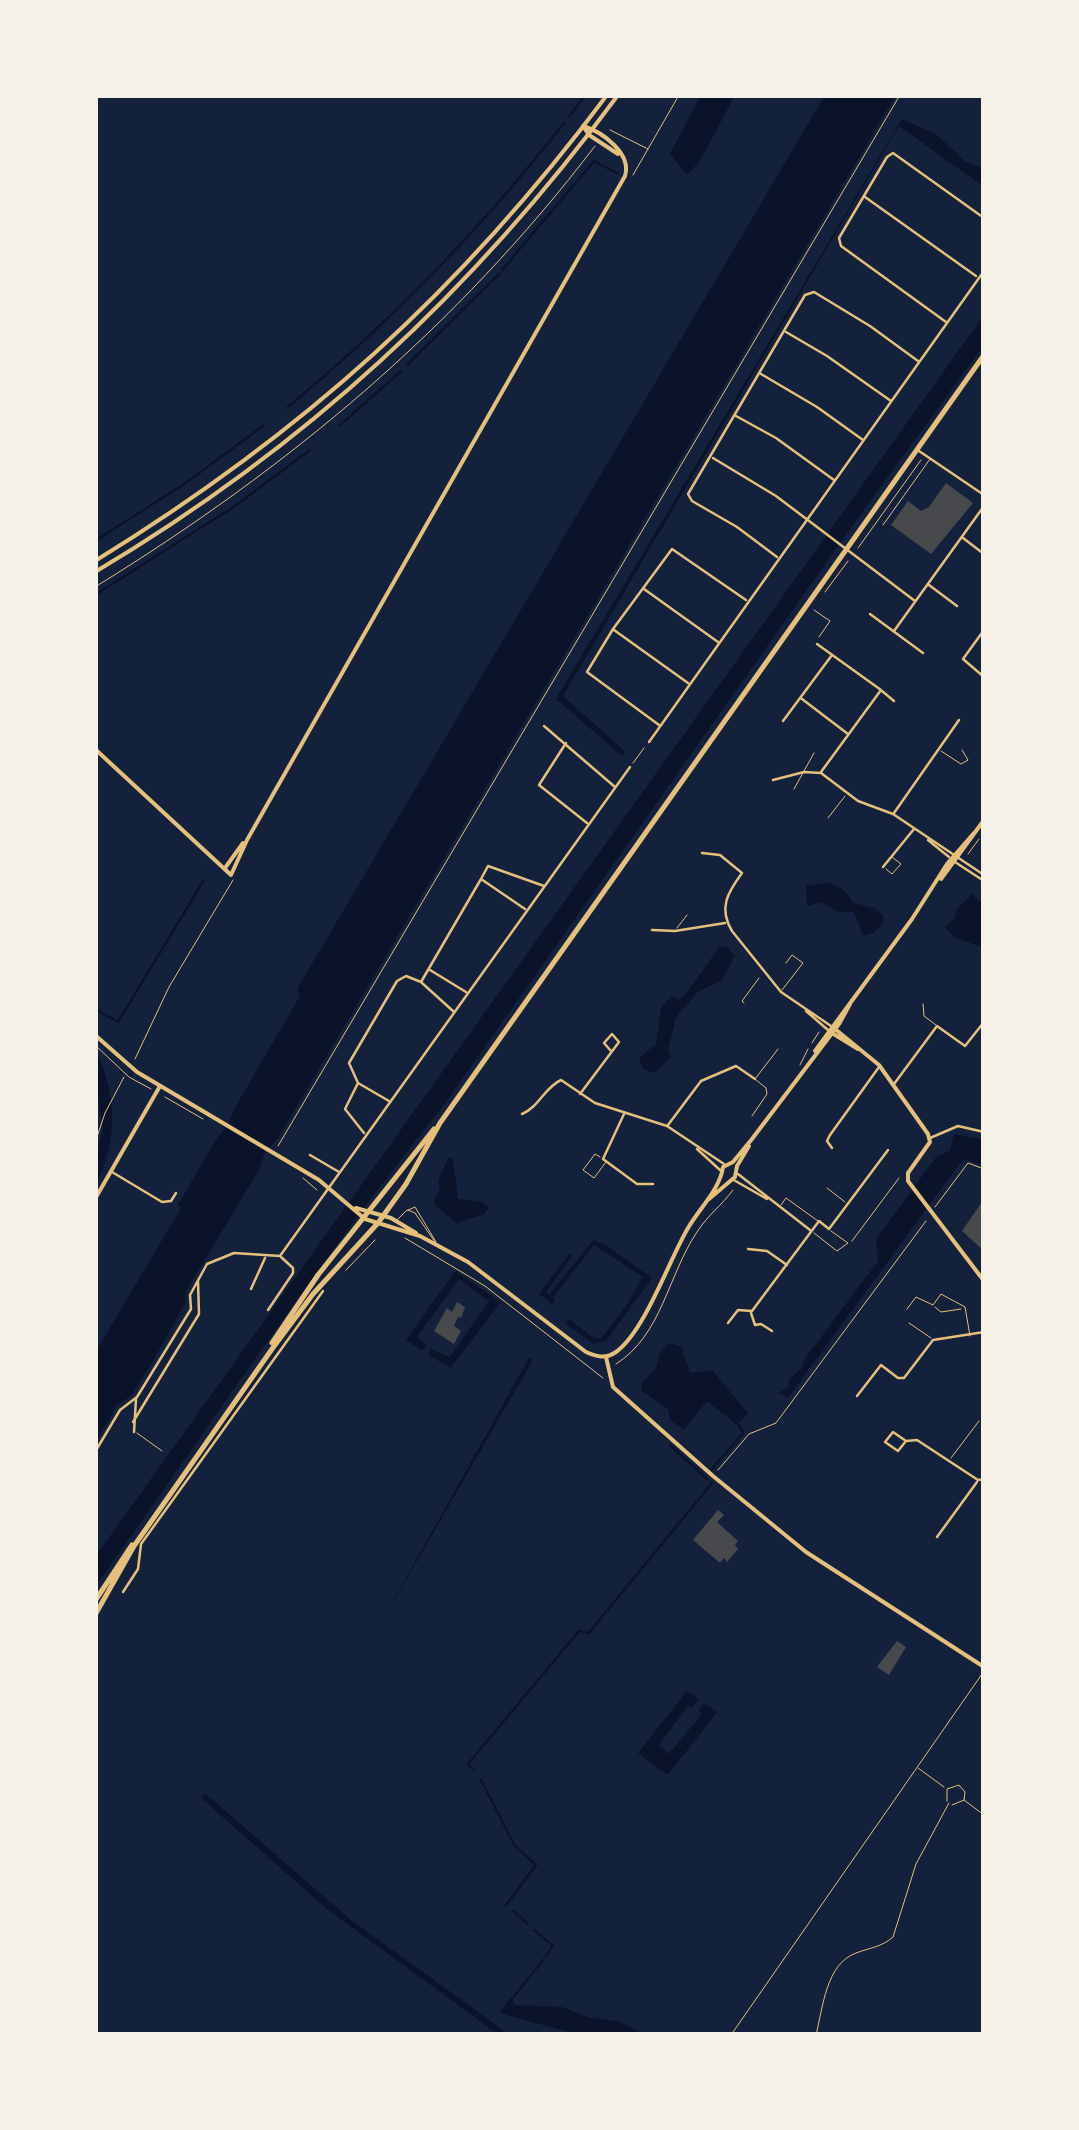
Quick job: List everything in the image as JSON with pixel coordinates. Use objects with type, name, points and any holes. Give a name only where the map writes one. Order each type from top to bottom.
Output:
[{"type":"main road","points":[[95,562],[225,477],[353,376],[473,258],[607,95]]},
{"type":"main road","points":[[95,572],[245,475],[352,389],[506,237],[618,95]]},
{"type":"main road","points":[[583,126],[622,156]]},
{"type":"main road","points":[[95,749],[231,874],[246,840],[625,176],[628,163],[602,137],[591,132]]},
{"type":"main road","points":[[296,1315],[384,1216],[440,1124],[984,355]]},
{"type":"main road","points":[[726,1177],[728,1165],[752,1138],[984,820]]},
{"type":"main road","points":[[224,870],[246,840]]},
{"type":"main road","points":[[830,1029],[880,1066],[930,1138],[907,1177],[912,1189],[984,1282]]},
{"type":"main road","points":[[95,1035],[131,1068],[272,1152],[378,1223],[420,1236]]},
{"type":"main road","points":[[95,1199],[160,1086]]},
{"type":"main road","points":[[95,1601],[364,1214],[440,1124]]},
{"type":"main road","points":[[364,1214],[397,1220],[438,1244],[492,1278],[586,1352],[606,1356],[619,1350],[636,1326],[688,1227],[726,1177],[737,1171],[752,1138]]},
{"type":"main road","points":[[728,1165],[737,1171]]},
{"type":"main road","points":[[309,1308],[311,1296]]},
{"type":"main road","points":[[606,1356],[613,1387],[713,1476],[806,1552],[984,1669]]},
{"type":"main road","points":[[95,1616],[115,1575]]},
{"type":"street","points":[[947,322],[839,243],[838,238],[886,157],[894,154],[984,218]]},
{"type":"street","points":[[864,196],[979,278]]},
{"type":"street","points":[[649,742],[984,271]]},
{"type":"street","points":[[778,558],[737,527],[689,500],[688,494],[805,295],[811,292],[862,320],[919,362]]},
{"type":"street","points":[[784,331],[828,356],[891,401]]},
{"type":"street","points":[[760,373],[863,440]]},
{"type":"street","points":[[735,415],[776,438],[834,480]]},
{"type":"street","points":[[916,450],[984,495]]},
{"type":"street","points":[[711,456],[750,478],[826,532],[852,556],[915,601]]},
{"type":"street","points":[[894,631],[984,506]]},
{"type":"street","points":[[962,537],[984,554]]},
{"type":"street","points":[[659,724],[587,672],[613,629],[674,548],[747,601]]},
{"type":"street","points":[[927,584],[957,606]]},
{"type":"street","points":[[643,588],[718,642]]},
{"type":"street","points":[[870,614],[923,652]]},
{"type":"street","points":[[613,629],[688,683]]},
{"type":"street","points":[[984,630],[963,662],[984,677]]},
{"type":"street","points":[[817,644],[894,701]]},
{"type":"street","points":[[783,722],[833,654]]},
{"type":"street","points":[[820,773],[881,690]]},
{"type":"street","points":[[801,698],[849,734]]},
{"type":"street","points":[[892,814],[959,720]]},
{"type":"street","points":[[544,726],[614,788]]},
{"type":"street","points":[[566,744],[539,785],[588,824]]},
{"type":"street","points":[[280,1256],[630,768]]},
{"type":"street","points":[[772,780],[804,772],[820,773],[866,805],[892,814],[914,828],[984,878]]},
{"type":"street","points":[[883,867],[914,828]]},
{"type":"street","points":[[702,853],[720,855],[742,873],[726,898],[727,923],[781,992],[830,1029]]},
{"type":"street","points":[[420,982],[492,866],[544,886]]},
{"type":"street","points":[[481,879],[526,910]]},
{"type":"street","points":[[652,930],[675,931],[727,923]]},
{"type":"street","points":[[428,969],[468,993]]},
{"type":"street","points":[[389,1102],[358,1083],[348,1062],[397,982],[406,976],[420,982],[454,1012]]},
{"type":"street","points":[[805,1010],[830,1029]]},
{"type":"street","points":[[894,1084],[937,1026],[965,1046],[984,1022]]},
{"type":"street","points":[[580,1094],[610,1052]]},
{"type":"street","points":[[667,1126],[701,1081],[736,1066],[755,1079]]},
{"type":"street","points":[[832,1148],[827,1141],[830,1134],[880,1066]]},
{"type":"street","points":[[522,1114],[530,1111],[558,1080],[594,1103],[667,1126],[726,1177],[769,1200]]},
{"type":"street","points":[[358,1083],[345,1109],[366,1134]]},
{"type":"street","points":[[624,1112],[604,1160],[637,1184],[653,1184]]},
{"type":"street","points":[[930,1138],[958,1126],[984,1132]]},
{"type":"street","points":[[696,1148],[728,1165]]},
{"type":"street","points":[[772,1332],[761,1324],[755,1325],[752,1312],[818,1222],[829,1229],[888,1150]]},
{"type":"street","points":[[310,1155],[340,1172]]},
{"type":"street","points":[[737,1171],[811,1231]]},
{"type":"street","points":[[111,1172],[162,1202],[171,1201],[176,1192]]},
{"type":"street","points":[[748,1249],[767,1251],[786,1265]]},
{"type":"street","points":[[95,1452],[120,1410],[136,1397],[191,1309],[190,1295],[206,1264],[234,1253],[280,1256],[293,1268],[293,1273],[268,1310]]},
{"type":"street","points":[[251,1289],[265,1256]]},
{"type":"street","points":[[134,1422],[199,1314],[198,1279]]},
{"type":"street","points":[[124,1592],[138,1569],[141,1544],[296,1315],[309,1308],[323,1290]]},
{"type":"street","points":[[728,1324],[738,1310],[752,1312]]},
{"type":"street","points":[[857,1396],[881,1366],[904,1378],[933,1340],[984,1332]]},
{"type":"street","points":[[134,1432],[136,1397]]},
{"type":"street","points":[[120,1410],[134,1412]]},
{"type":"street","points":[[906,1441],[917,1440],[978,1480]]},
{"type":"street","points":[[937,1537],[978,1480],[984,1479]]},
{"type":"street","points":[[115,1575],[129,1584]]},
{"type":"lane","points":[[883,525],[930,459]]},
{"type":"lane","points":[[938,750],[962,764],[968,760],[962,750]]},
{"type":"lane","points":[[794,789],[814,753]]},
{"type":"lane","points":[[828,818],[847,793]]},
{"type":"lane","points":[[883,867],[892,874],[900,864],[892,856]]},
{"type":"lane","points":[[675,931],[687,915]]},
{"type":"lane","points":[[781,992],[802,963],[792,955],[786,962]]},
{"type":"lane","points":[[923,1004],[924,1016],[937,1026]]},
{"type":"lane","points":[[752,1116],[767,1091],[755,1079],[778,1049]]},
{"type":"lane","points":[[828,1188],[848,1204]]},
{"type":"lane","points":[[779,1208],[786,1198],[818,1222]]},
{"type":"lane","points":[[398,1232],[397,1220],[412,1207],[419,1210],[438,1244]]},
{"type":"lane","points":[[811,1231],[837,1251],[843,1249],[848,1243],[829,1229]]},
{"type":"lane","points":[[932,1305],[941,1294],[965,1307]]},
{"type":"lane","points":[[907,1309],[916,1297],[941,1312],[965,1307]]},
{"type":"lane","points":[[965,1307],[970,1336]]},
{"type":"lane","points":[[910,1322],[933,1340]]},
{"type":"lane","points":[[950,1460],[979,1421]]},
{"type":"lane","points":[[134,1432],[162,1452]]},
{"type":"path","points":[[272,1152],[900,95]]},
{"type":"path","points":[[602,137],[610,130],[615,131],[648,149]]},
{"type":"path","points":[[817,644],[830,621],[812,608],[924,455]]},
{"type":"path","points":[[630,768],[649,742]]},
{"type":"path","points":[[744,1003],[764,972]]},
{"type":"path","points":[[799,1067],[830,1029]]},
{"type":"path","points":[[95,1045],[126,1074],[205,1120]]},
{"type":"path","points":[[95,1143],[126,1074]]},
{"type":"path","points":[[713,1476],[749,1434],[776,1423],[968,1163],[984,1168]]},
{"type":"path","points":[[850,1244],[898,1178],[907,1177]]},
{"type":"path","points":[[608,1367],[644,1340],[698,1230],[736,1186]]},
{"type":"path","points":[[343,1272],[386,1226]]},
{"type":"path","points":[[398,1232],[485,1286],[613,1387]]},
{"type":"path","points":[[731,2035],[984,1669]]},
{"type":"path","points":[[918,1768],[947,1789]]},
{"type":"path","points":[[949,1803],[945,1796],[954,1785],[962,1788],[964,1800],[984,1815]]},
{"type":"path","points":[[949,1803],[964,1800]]},
{"type":"path","points":[[816,2035],[838,1965],[847,1957],[893,1938],[916,1864],[949,1803]]},
{"type":"water","points":[[701,95],[735,95],[700,161],[687,175],[670,154]]},
{"type":"water","points":[[825,95],[896,95],[278,1138],[267,1146],[260,1168],[186,1291],[185,1304],[153,1361],[131,1396],[117,1405],[95,1444],[95,1353],[300,996],[297,989]]},
{"type":"water","points":[[902,119],[937,135],[966,162],[984,169],[984,187],[899,126],[563,696],[626,752],[622,756],[556,699]]},
{"type":"water","points":[[984,315],[984,345],[441,1109],[307,1285],[95,1587],[95,1557]]},
{"type":"water","points":[[830,882],[845,891],[853,903],[875,908],[883,915],[883,922],[874,933],[863,936],[854,912],[838,912],[822,902],[807,906],[806,886]]},
{"type":"water","points":[[972,894],[984,905],[984,948],[956,938],[944,927]]},
{"type":"water","points":[[720,946],[726,946],[735,956],[722,980],[698,992],[676,1017],[668,1051],[671,1057],[655,1073],[643,1069],[639,1058],[656,1044],[661,1008],[671,996],[678,1000],[685,995]]},
{"type":"water","points":[[95,1048],[108,1083],[112,1117],[108,1151],[95,1186],[95,1161],[103,1128],[95,1084]]},
{"type":"water","points":[[954,1134],[984,1140],[984,1165],[963,1159],[788,1398],[779,1393],[788,1387],[790,1378],[801,1369],[878,1261],[876,1239],[936,1157],[950,1151]]},
{"type":"water","points":[[448,1158],[453,1158],[458,1199],[483,1202],[489,1208],[484,1214],[457,1223],[435,1206],[438,1181]]},
{"type":"water","points":[[593,1240],[652,1278],[607,1340],[593,1344],[565,1323],[569,1319],[594,1338],[601,1338],[643,1277],[594,1245],[553,1297],[552,1304],[539,1294],[570,1253],[573,1255],[546,1292],[549,1295]]},
{"type":"water","points":[[455,1271],[501,1302],[451,1368],[428,1355],[430,1348],[449,1357],[489,1301],[459,1279],[417,1337],[427,1345],[422,1351],[406,1340]]},
{"type":"water","points":[[669,1343],[681,1346],[690,1373],[712,1370],[748,1413],[737,1425],[707,1401],[684,1430],[670,1420],[668,1409],[642,1391],[641,1384],[656,1368],[660,1352]]},
{"type":"water","points":[[529,1358],[530,1365],[371,1641]]},
{"type":"water","points":[[687,1691],[699,1699],[688,1706],[659,1745],[669,1754],[701,1715],[699,1710],[705,1703],[717,1712],[668,1775],[638,1753]]},
{"type":"water","points":[[205,1793],[351,1920],[510,2035],[499,2035],[328,1910],[201,1798]]},
{"type":"water","points":[[511,1997],[515,2005],[562,2007],[588,2017],[621,2022],[644,2035],[569,2032],[499,2013]]},
{"type":"building","points":[[946,483],[973,503],[931,554],[891,525],[908,501],[921,511],[929,507]]},
{"type":"building","points":[[984,1199],[984,1251],[962,1231]]},
{"type":"building","points":[[457,1302],[465,1307],[454,1326],[461,1331],[454,1344],[434,1331],[447,1308],[452,1312]]},
{"type":"building","points":[[718,1510],[724,1515],[717,1522],[738,1541],[738,1549],[727,1562],[724,1558],[720,1563],[693,1540]]},
{"type":"building","points":[[897,1641],[906,1647],[889,1675],[877,1667]]},
{"type":"waterway","points":[[569,117],[585,95]]},
{"type":"waterway","points":[[288,407],[434,273],[564,123]]},
{"type":"waterway","points":[[502,270],[594,161],[617,173]]},
{"type":"waterway","points":[[408,364],[499,274]]},
{"type":"waterway","points":[[339,426],[401,371]]},
{"type":"waterway","points":[[95,541],[187,482],[263,426]]},
{"type":"waterway","points":[[95,595],[235,506],[310,450]]},
{"type":"waterway","points":[[95,1009],[118,1022],[204,880]]},
{"type":"waterway","points":[[712,1469],[743,1433],[738,1423]]},
{"type":"waterway","points":[[670,1445],[707,1479]]},
{"type":"waterway","points":[[474,1770],[468,1764],[579,1631],[589,1633],[712,1483]]},
{"type":"waterway","points":[[481,1780],[515,1846],[536,1865],[506,1905]]},
{"type":"waterway","points":[[513,1911],[528,1924]]},
{"type":"waterway","points":[[534,1930],[553,1946],[546,1956]]},
{"type":"waterway","points":[[512,1999],[543,1960]]}]
